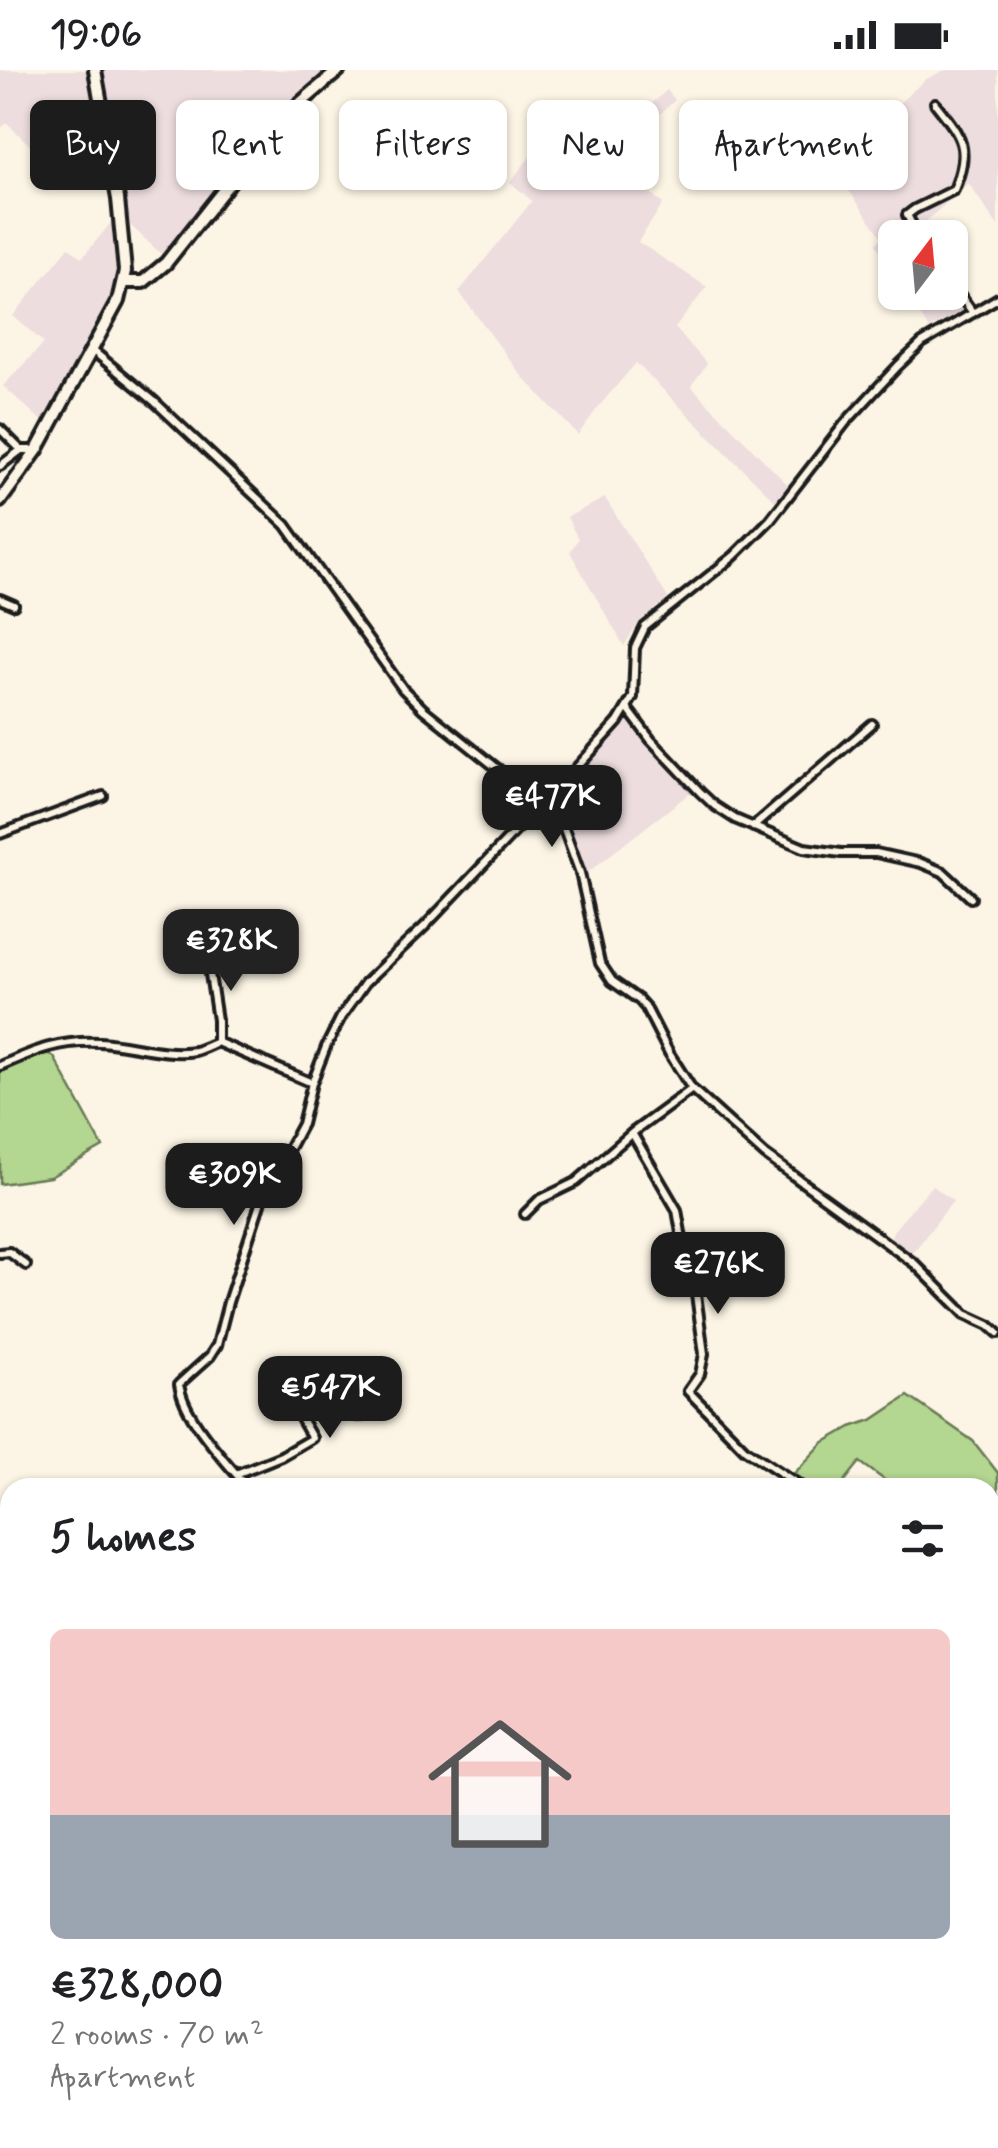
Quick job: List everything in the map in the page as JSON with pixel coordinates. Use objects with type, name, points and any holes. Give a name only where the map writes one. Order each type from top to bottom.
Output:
[{"type":"main road","points":[[0,501],[37,450],[118,301],[124,282],[118,199],[95,70]]},
{"type":"main road","points":[[124,282],[142,282],[166,263],[274,127],[339,70]]},
{"type":"street","points":[[910,220],[907,215],[915,209],[954,190],[960,176],[964,153],[958,131],[935,102]]},
{"type":"street","points":[[239,1478],[185,1406],[179,1384],[217,1345],[262,1201],[302,1124],[312,1083],[341,1017],[366,982],[424,927],[618,722],[628,708],[635,686],[635,648],[645,627],[734,556],[770,520],[826,446],[898,366],[922,344],[998,298]]},
{"type":"street","points":[[968,306],[973,313]]},
{"type":"street","points":[[92,349],[155,402],[286,525],[403,689],[563,826],[580,873],[600,963],[612,981],[646,1008],[692,1088],[765,1155],[915,1264],[965,1314],[998,1332]]},
{"type":"street","points":[[0,429],[21,450]]},
{"type":"street","points":[[0,466],[21,450],[37,450]]},
{"type":"street","points":[[0,599],[14,605]]},
{"type":"street","points":[[628,708],[651,740],[714,806],[804,848],[876,853],[921,863],[943,872],[971,898]]},
{"type":"street","points":[[752,827],[872,724]]},
{"type":"street","points":[[0,834],[103,796]]},
{"type":"street","points":[[206,948],[217,1042]]},
{"type":"street","points":[[0,1066],[60,1044],[97,1042],[180,1052],[201,1050],[217,1042],[312,1083]]},
{"type":"street","points":[[525,1214],[539,1200],[576,1182],[692,1088]]},
{"type":"street","points":[[632,1133],[676,1210],[696,1294],[704,1354],[700,1374],[688,1391],[746,1449],[789,1478]]},
{"type":"street","points":[[0,1252],[8,1252],[26,1265]]},
{"type":"street","points":[[236,1474],[312,1438],[299,1414],[312,1400],[330,1394],[358,1418],[378,1410]]},
{"type":"shaded area","points":[[0,70],[88,70],[93,100],[30,100],[30,145],[7,123],[0,129]]},
{"type":"shaded area","points":[[102,70],[329,70],[293,100],[176,100],[176,190],[214,190],[161,254],[130,225],[124,190],[156,190],[156,100],[107,100]]},
{"type":"shaded area","points":[[945,70],[998,70],[998,226],[968,183],[928,220],[878,220],[878,231],[849,190],[908,190],[908,100],[902,100],[926,79]]},
{"type":"shaded area","points":[[667,90],[675,100],[659,115],[659,100],[656,100]]},
{"type":"shaded area","points":[[527,161],[527,190],[647,190],[663,204],[638,242],[707,287],[675,328],[707,364],[691,386],[788,485],[775,501],[636,363],[578,435],[521,375],[459,292],[532,201],[510,182]]},
{"type":"shaded area","points":[[114,219],[118,263],[111,297],[44,423],[3,386],[44,343],[13,316],[69,247],[82,258]]},
{"type":"shaded area","points":[[917,310],[964,310],[929,329]]},
{"type":"shaded area","points":[[605,498],[668,598],[639,622],[624,646],[570,552],[578,539],[567,517]]},
{"type":"shaded area","points":[[626,713],[695,789],[583,876],[565,822],[548,806]]},
{"type":"shaded area","points":[[932,1185],[953,1201],[911,1255],[891,1238],[893,1231]]},
{"type":"green space","points":[[47,1052],[54,1057],[103,1147],[50,1177],[0,1184],[0,1071]]},
{"type":"green space","points":[[908,1396],[973,1441],[998,1478],[882,1478],[860,1462],[847,1478],[791,1477],[823,1443],[872,1420]]}]
